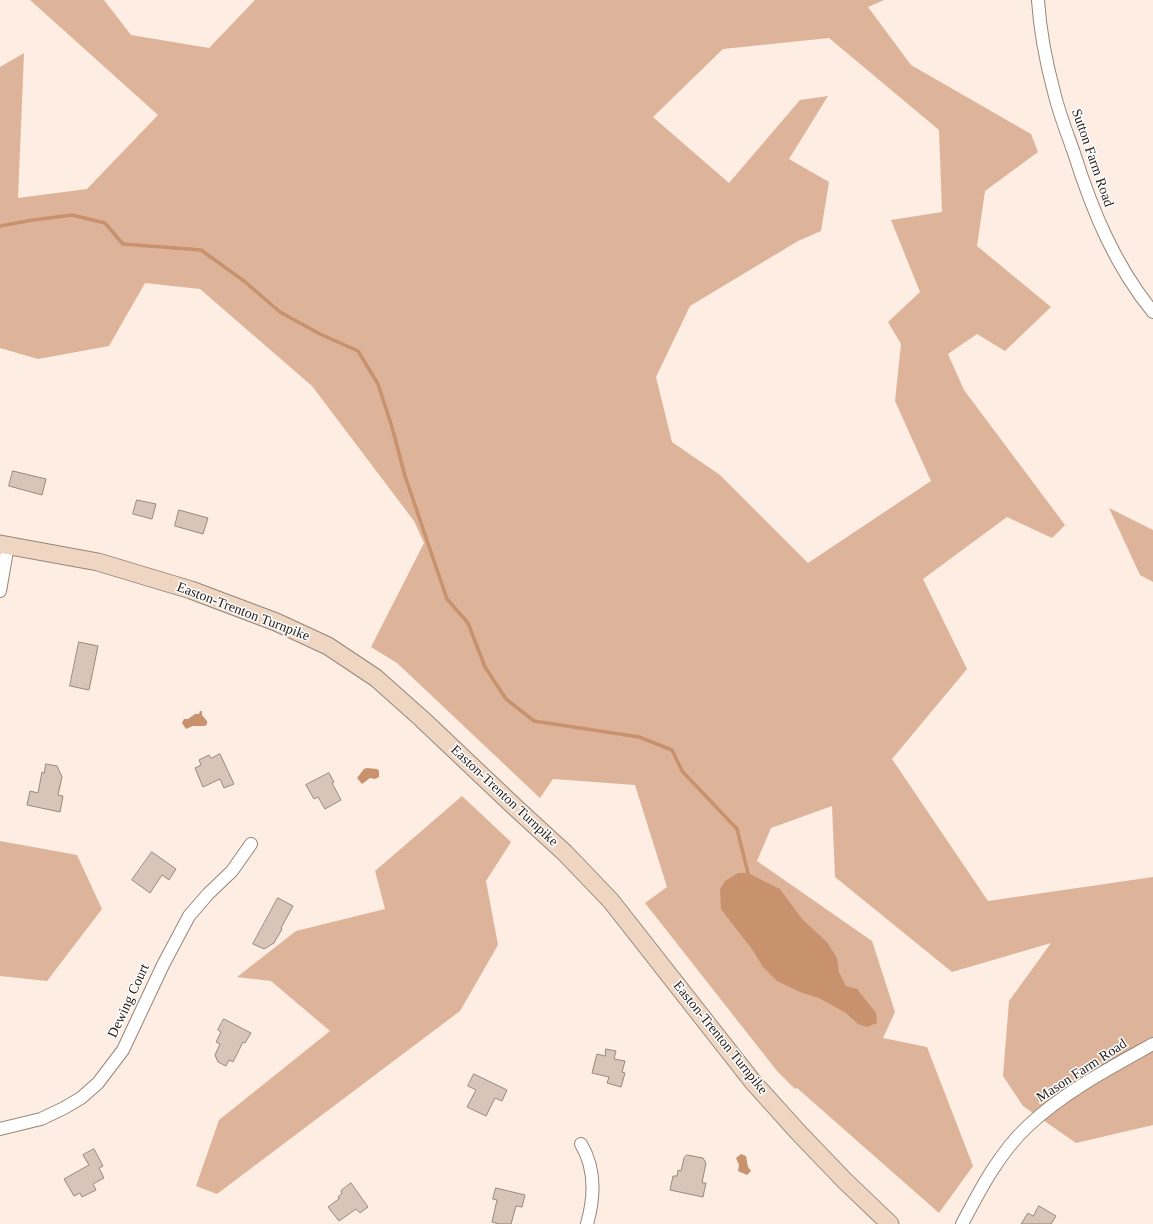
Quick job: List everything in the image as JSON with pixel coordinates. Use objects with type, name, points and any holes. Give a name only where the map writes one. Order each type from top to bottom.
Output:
[{"type":"main road","name":"Easton-Trenton Turnpike","points":[[4,545],[98,562],[191,590],[276,622],[328,646],[376,678],[565,853],[611,901],[753,1082],[845,1181],[890,1224]]},
{"type":"street","name":"Sutton Farm Road","points":[[1038,0],[1040,29],[1054,92],[1084,184],[1104,234],[1125,273],[1141,298],[1153,312]]},
{"type":"street","points":[[0,591],[4,545]]},
{"type":"street","name":"Dewing Court","points":[[0,1129],[47,1116],[81,1098],[98,1083],[123,1050],[163,965],[189,916],[208,894],[232,871],[251,844]]},
{"type":"street","name":"Mason Farm Road","points":[[962,1224],[986,1180],[1027,1126],[1046,1110],[1087,1082],[1153,1044]]},
{"type":"street","points":[[581,1144],[588,1155],[593,1179],[591,1210],[587,1224]]},
{"type":"shaded area","points":[[30,0],[104,0],[131,35],[209,48],[255,0],[884,0],[868,7],[911,65],[1031,134],[1038,152],[985,191],[977,246],[1051,307],[1005,351],[977,334],[948,354],[964,390],[1065,525],[1052,538],[1007,517],[923,579],[967,669],[892,759],[988,901],[1153,877],[1153,1125],[1076,1143],[1023,1106],[1003,1076],[1009,1001],[1051,943],[952,972],[835,877],[832,806],[771,828],[757,861],[872,941],[895,1012],[883,1038],[927,1047],[973,1166],[939,1213],[797,1088],[795,1089],[777,1071],[645,903],[667,887],[635,785],[553,779],[540,798],[397,663],[371,647],[424,543],[414,521],[312,386],[200,289],[145,283],[109,346],[38,359],[0,348],[0,67],[24,53],[18,198],[87,189],[158,115]],"holes":[[[829,38],[939,130],[942,212],[891,220],[920,292],[888,322],[901,344],[895,401],[931,481],[808,563],[720,475],[672,442],[656,377],[690,306],[798,241],[821,231],[829,182],[789,159],[828,96],[800,100],[729,183],[653,117],[723,49]]]},
{"type":"shaded area","points":[[1109,508],[1153,530],[1153,582],[1140,575]]},
{"type":"shaded area","points":[[200,711],[202,711],[202,715],[207,721],[207,724],[205,726],[193,726],[186,729],[182,723],[184,719],[188,719],[195,714],[199,714]]},
{"type":"shaded area","points":[[364,769],[377,769],[379,771],[379,777],[375,779],[370,778],[362,784],[357,778]]},
{"type":"shaded area","points":[[462,796],[511,842],[486,881],[498,945],[460,1011],[217,1194],[196,1186],[219,1120],[330,1031],[271,981],[237,977],[296,931],[385,909],[375,871]]},
{"type":"shaded area","points":[[0,841],[77,855],[102,909],[47,981],[0,976]]},
{"type":"shaded area","points":[[738,873],[748,873],[780,889],[802,919],[827,942],[837,958],[839,972],[846,986],[857,989],[876,1013],[877,1023],[867,1027],[858,1024],[846,1013],[819,998],[800,992],[777,981],[763,967],[754,952],[721,909],[720,889],[725,881]]},
{"type":"shaded area","points":[[741,1154],[746,1156],[748,1167],[751,1171],[747,1175],[738,1171],[739,1165],[736,1158]]},
{"type":"building","points":[[13,471],[46,479],[42,495],[9,486]]},
{"type":"building","points":[[137,500],[156,504],[152,519],[133,514]]},
{"type":"building","points":[[179,510],[208,518],[203,534],[175,526]]},
{"type":"building","points":[[79,642],[98,646],[89,690],[70,686]]},
{"type":"building","points":[[220,754],[234,784],[224,788],[220,779],[203,787],[195,768],[201,765],[199,760],[209,755],[211,758]]},
{"type":"building","points":[[46,764],[57,766],[62,777],[58,795],[63,796],[60,812],[27,805],[30,791],[38,793],[42,772],[44,773]]},
{"type":"building","points":[[329,773],[334,782],[332,783],[341,800],[325,809],[318,797],[314,799],[306,785]]},
{"type":"building","points":[[152,852],[176,869],[169,880],[162,875],[150,893],[132,880]]},
{"type":"building","points":[[278,898],[293,906],[274,943],[264,949],[253,944]]},
{"type":"building","points":[[224,1019],[251,1033],[245,1043],[243,1042],[233,1062],[229,1060],[226,1066],[218,1062],[215,1055],[220,1044],[216,1042],[221,1032],[218,1030]]},
{"type":"building","points":[[606,1049],[616,1051],[614,1059],[625,1061],[622,1072],[625,1073],[621,1087],[607,1083],[609,1077],[592,1073],[597,1054],[605,1056]]},
{"type":"building","points":[[474,1074],[507,1090],[502,1101],[495,1098],[486,1116],[467,1107],[476,1090],[468,1086]]},
{"type":"building","points":[[94,1149],[103,1166],[99,1168],[104,1178],[93,1184],[96,1190],[82,1197],[80,1193],[74,1196],[64,1179],[89,1165],[83,1155]]},
{"type":"building","points":[[687,1155],[703,1158],[706,1163],[702,1183],[706,1183],[703,1197],[670,1190],[673,1176],[677,1176],[678,1170],[681,1171],[684,1158]]},
{"type":"building","points":[[351,1183],[368,1207],[360,1213],[356,1209],[339,1221],[328,1207],[340,1198],[338,1197],[342,1193],[341,1191]]},
{"type":"building","points":[[496,1188],[525,1195],[522,1207],[516,1206],[511,1224],[499,1224],[492,1222],[497,1200],[493,1199]]},
{"type":"building","points":[[1039,1206],[1056,1216],[1051,1224],[1021,1224],[1028,1213],[1033,1216]]},
{"type":"waterway","points":[[0,226],[72,215],[105,223],[123,244],[201,250],[244,281],[280,312],[320,334],[358,351],[378,384],[392,427],[405,476],[447,599],[468,623],[485,667],[506,699],[534,721],[639,737],[672,750],[682,771],[737,829],[748,873]]}]
